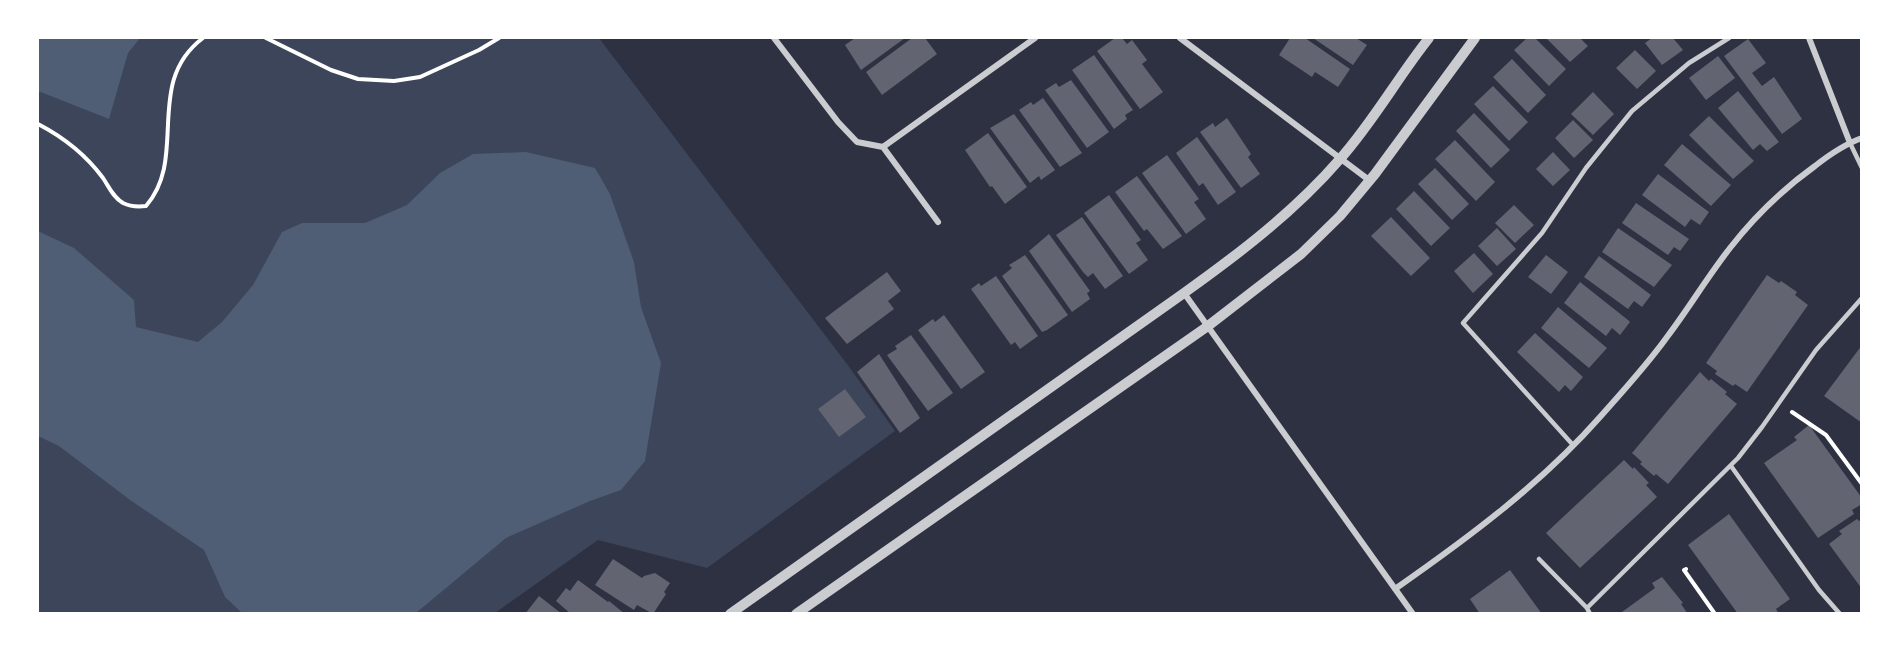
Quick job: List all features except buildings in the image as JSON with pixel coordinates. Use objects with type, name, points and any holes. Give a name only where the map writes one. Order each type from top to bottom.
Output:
[{"type":"street","points":[[774,38],[837,122],[857,142],[883,147],[938,222]]},
{"type":"street","points":[[883,147],[1035,38]]},
{"type":"street","points":[[1180,38],[1370,180]]},
{"type":"street","points":[[730,614],[1184,293],[1292,210],[1341,158],[1429,38]]},
{"type":"street","points":[[796,614],[1208,326],[1301,254],[1340,216],[1370,180],[1475,38]]},
{"type":"street","points":[[1809,38],[1851,143]]},
{"type":"street","points":[[1395,589],[1496,515],[1573,445],[1599,418],[1665,339],[1730,248],[1771,202],[1829,156],[1862,138]]},
{"type":"street","points":[[1184,293],[1413,614]]},
{"type":"lane","points":[[1573,445],[1463,323],[1542,233],[1586,168],[1632,111],[1689,63],[1729,38]]},
{"type":"lane","points":[[1851,143],[1862,168]]},
{"type":"lane","points":[[1539,559],[1589,611],[1731,466],[1762,427],[1816,350],[1862,298]]},
{"type":"lane","points":[[1731,466],[1819,590],[1840,614]]},
{"type":"path","points":[[38,124],[69,143],[122,202],[134,207],[146,206],[156,193],[164,171],[168,100],[173,82],[180,63],[192,46],[203,38]]},
{"type":"path","points":[[266,38],[331,70],[358,79],[394,81],[420,77],[479,50],[499,38]]},
{"type":"path","points":[[1792,412],[1826,435],[1862,484]]},
{"type":"path","points":[[1686,569],[1684,570],[1715,614]]},
{"type":"shaded area","points":[[38,38],[599,38],[847,364],[895,431],[707,568],[598,540],[495,613],[38,613]]},
{"type":"shaded area","points":[[38,38],[140,38],[128,53],[109,119],[38,91]]},
{"type":"shaded area","points":[[526,152],[595,168],[610,194],[634,262],[641,307],[661,363],[645,461],[621,490],[506,538],[416,613],[242,613],[225,597],[204,550],[130,500],[59,446],[38,436],[38,231],[74,248],[134,300],[136,327],[198,342],[222,322],[253,285],[282,232],[302,223],[365,223],[407,205],[440,173],[473,154]]}]
